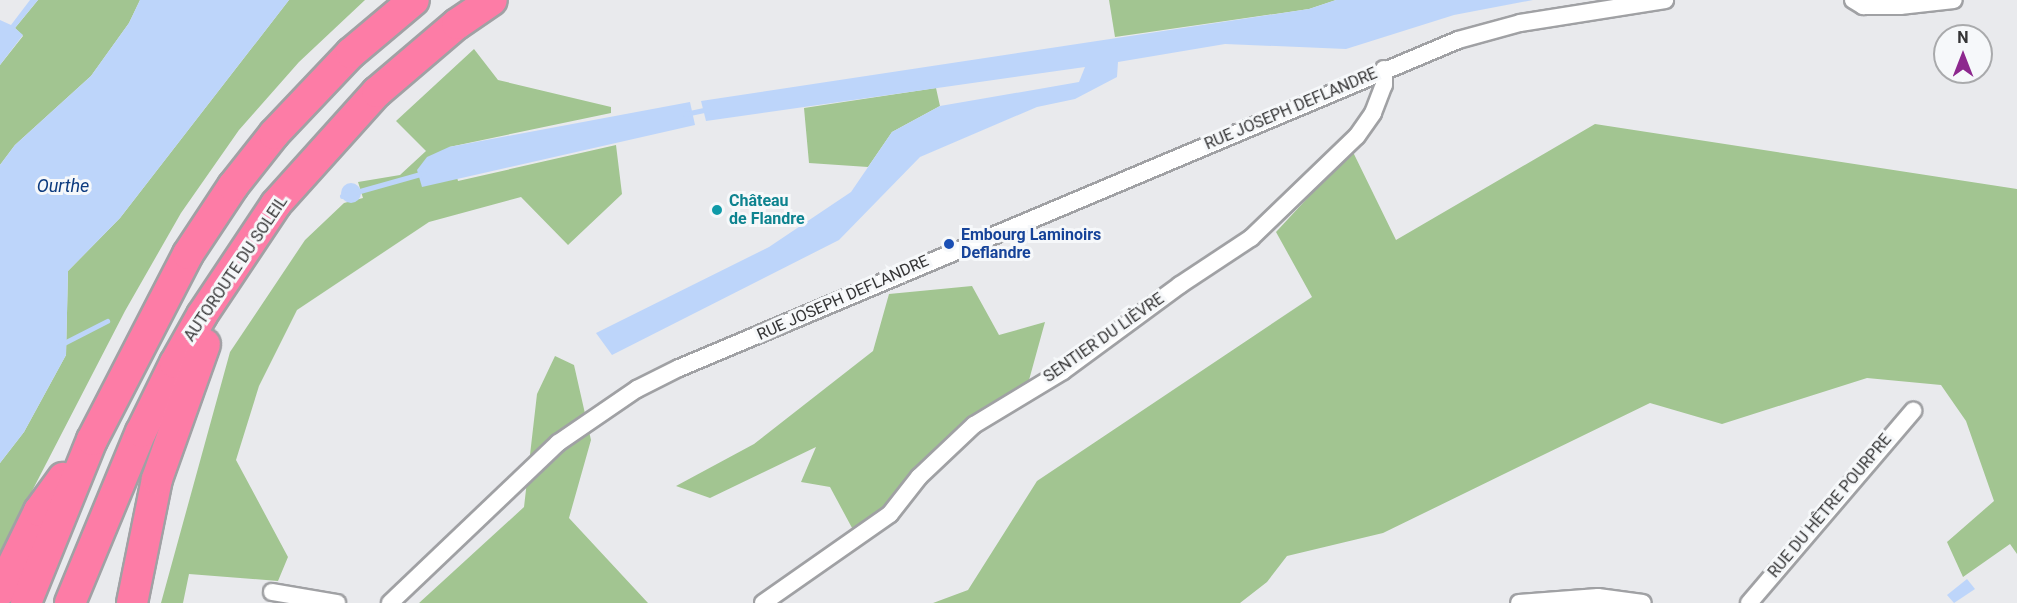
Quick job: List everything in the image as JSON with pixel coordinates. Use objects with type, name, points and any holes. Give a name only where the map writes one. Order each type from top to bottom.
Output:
[{"type":"highway","points":[[26,603],[92,440],[160,302],[233,186],[315,90],[414,0]]},
{"type":"highway","name":"AUTOROUTE DU SOLEIL","points":[[70,603],[141,432],[175,363],[276,204],[349,121],[414,60],[492,0]]},
{"type":"highway","points":[[132,603],[157,479],[208,337],[214,299]]},
{"type":"highway","points":[[0,591],[39,511],[92,440]]},
{"type":"street","name":"RUE JOSEPH DEFLANDRE","points":[[390,603],[558,443],[637,389],[935,258],[1458,40],[1520,23],[1665,0]]},
{"type":"street","points":[[1853,0],[1863,6],[1900,6],[1954,0]]},
{"type":"street","name":"SENTIER DU LIÈVRE","points":[[763,603],[890,514],[919,477],[974,425],[1063,371],[1251,238],[1357,136],[1373,113],[1384,85],[1384,69]]},
{"type":"street","name":"RUE DU HÊTRE POURPRE","points":[[1749,603],[1913,411]]},
{"type":"street","points":[[272,592],[337,603]]},
{"type":"street","points":[[1519,603],[1598,597],[1643,603]]},
{"type":"green space","points":[[38,0],[140,0],[129,23],[91,76],[15,145],[0,165],[0,65],[23,36],[15,28]]},
{"type":"green space","points":[[289,0],[365,0],[299,62],[239,130],[181,213],[125,311],[0,553],[0,463],[24,432],[66,355],[68,271],[120,218]]},
{"type":"green space","points":[[1109,0],[1336,0],[1309,9],[1115,37]]},
{"type":"green space","points":[[474,49],[498,80],[611,107],[611,113],[449,147],[458,181],[616,145],[622,194],[568,245],[521,197],[429,222],[297,310],[259,386],[236,460],[288,557],[278,581],[189,574],[183,603],[161,603],[230,352],[305,240],[344,203],[363,198],[358,182],[400,175],[426,151],[396,121]]},
{"type":"green space","points":[[936,88],[940,106],[892,132],[868,167],[809,163],[804,108]]},
{"type":"green space","points":[[1595,124],[2017,189],[2017,554],[2010,544],[1963,577],[1947,542],[1994,501],[1966,421],[1941,385],[1867,378],[1722,424],[1650,403],[1383,533],[1287,556],[1267,582],[1240,603],[933,603],[968,590],[1037,481],[1312,297],[1276,232],[1352,150],[1396,240]]},
{"type":"green space","points":[[972,286],[999,335],[1045,322],[1026,391],[1006,402],[858,539],[830,487],[801,482],[816,447],[710,498],[676,486],[754,444],[873,351],[889,294]]},
{"type":"green space","points":[[555,356],[574,365],[591,440],[569,518],[648,603],[419,603],[524,507],[537,394]]},
{"type":"water","points":[[30,0],[38,0],[15,28],[23,35],[0,65],[0,20],[11,25]]},
{"type":"water","name":"Ourthe","points":[[140,0],[289,0],[120,218],[68,271],[66,355],[24,432],[0,463],[0,165],[15,145],[91,76],[129,23]]},
{"type":"water","points":[[1336,0],[1533,0],[1454,15],[1346,49],[1225,44],[1118,62],[1117,77],[1075,99],[1037,107],[920,157],[839,240],[612,355],[596,333],[769,247],[851,192],[892,132],[940,106],[1079,82],[1085,67],[706,121],[701,101],[1309,9]]},
{"type":"water","points":[[690,102],[695,125],[422,187],[417,170],[427,157],[449,147]]},
{"type":"water","points":[[351,183],[358,186],[361,193],[358,200],[351,203],[344,200],[341,193],[344,186]]},
{"type":"water","points":[[1967,579],[1975,589],[1954,603],[1947,595]]},
{"type":"waterway","points":[[685,114],[708,109]]},
{"type":"waterway","points":[[342,196],[424,173]]},
{"type":"waterway","points":[[60,345],[107,321]]},
{"type":"place","name":"Château de Flandre","points":[[717,210]]},
{"type":"place","name":"Embourg Laminoirs Deflandre","points":[[949,244]]}]
